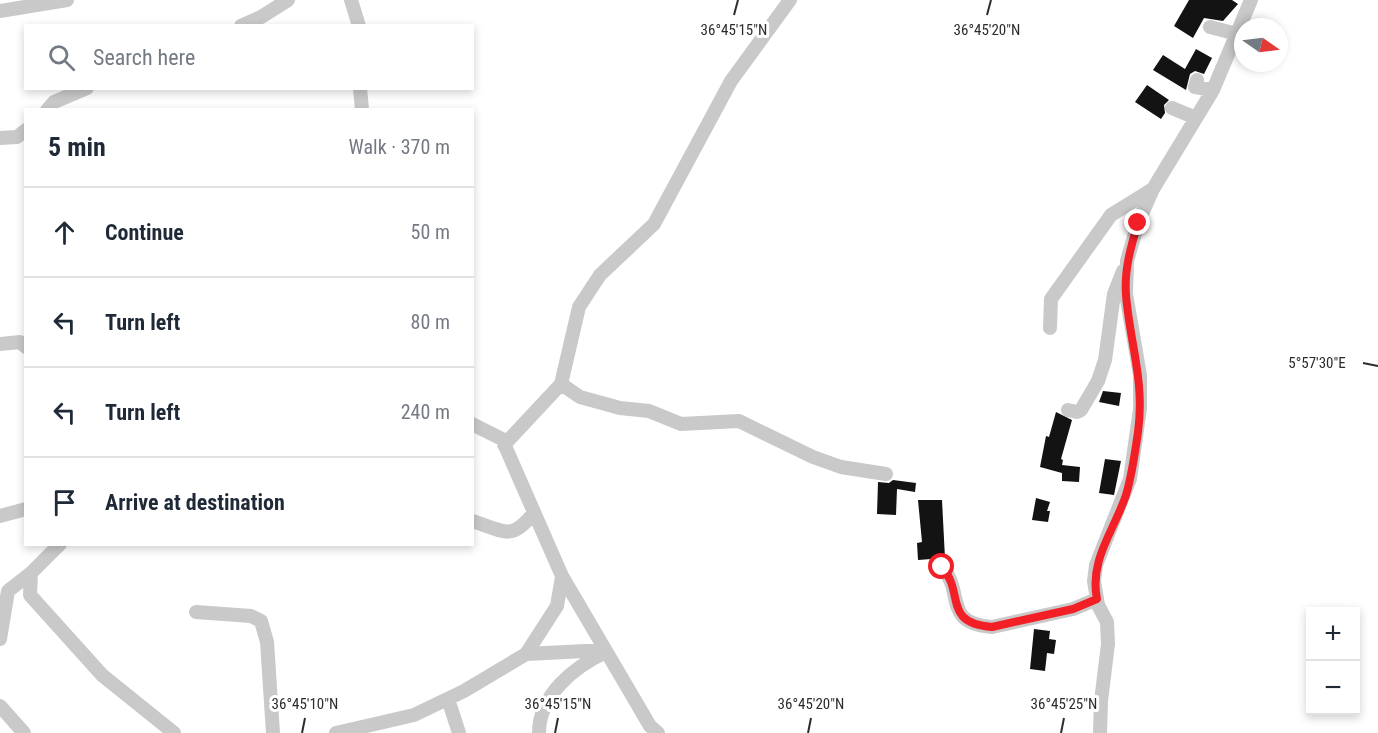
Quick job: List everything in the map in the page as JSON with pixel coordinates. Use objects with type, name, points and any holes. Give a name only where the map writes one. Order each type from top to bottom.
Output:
[{"type":"street","points":[[0,11],[67,0]]},
{"type":"street","points":[[245,24],[288,0]]},
{"type":"street","points":[[351,0],[358,24]]},
{"type":"street","points":[[504,445],[561,384],[579,307],[600,275],[654,224],[731,81],[790,0]]},
{"type":"street","points":[[1244,18],[1251,0]]},
{"type":"street","points":[[1210,27],[1234,33]]},
{"type":"street","points":[[1068,410],[1077,412],[1081,410],[1098,381],[1105,360],[1114,294],[1138,223],[1153,189],[1213,90],[1234,41]]},
{"type":"street","points":[[1197,80],[1195,87],[1213,90]]},
{"type":"street","points":[[49,108],[54,102],[82,90]]},
{"type":"street","points":[[360,90],[362,108]]},
{"type":"street","points":[[1172,108],[1196,118]]},
{"type":"street","points":[[0,138],[17,137],[24,132]]},
{"type":"street","points":[[1050,328],[1051,299],[1111,215],[1153,189]]},
{"type":"street","points":[[1100,733],[1101,701],[1108,644],[1107,622],[1097,599],[1094,581],[1096,565],[1126,495],[1138,431],[1140,375],[1126,294],[1127,261]]},
{"type":"street","points":[[0,344],[20,342],[24,345]]},
{"type":"street","points":[[561,384],[580,398],[620,408],[648,411],[681,424],[739,421],[813,457],[842,467],[886,474]]},
{"type":"street","points":[[474,425],[502,439],[562,577],[650,726],[658,733]]},
{"type":"street","points":[[0,516],[24,510]]},
{"type":"street","points":[[474,522],[508,532],[520,530],[534,513]]},
{"type":"street","points":[[0,639],[8,591],[31,573],[58,546]]},
{"type":"street","points":[[942,567],[962,616],[969,624],[978,626],[992,627],[1062,612],[1097,599]]},
{"type":"street","points":[[31,573],[30,595],[37,605],[102,675],[174,733]]},
{"type":"street","points":[[336,733],[386,728],[448,699],[526,654],[557,606],[562,577]]},
{"type":"street","points":[[196,612],[251,616],[261,621],[267,642],[273,733]]},
{"type":"street","points":[[526,654],[605,651]]},
{"type":"street","points":[[538,733],[542,712],[567,675],[605,651]]},
{"type":"street","points":[[448,699],[459,733]]},
{"type":"street","points":[[0,706],[24,733]]},
{"type":"building","points":[[1189,0],[1232,0],[1238,4],[1223,21],[1204,18],[1193,38],[1174,26]]},
{"type":"building","points":[[1196,49],[1212,58],[1204,74],[1195,71],[1190,74],[1186,90],[1153,70],[1163,55],[1185,69]]},
{"type":"building","points":[[1147,85],[1169,100],[1164,105],[1165,113],[1161,119],[1135,102]]},
{"type":"building","points":[[1103,391],[1121,393],[1119,406],[1099,402]]},
{"type":"building","points":[[1056,412],[1072,420],[1061,459],[1063,460],[1062,465],[1080,467],[1079,482],[1062,481],[1062,473],[1040,467],[1046,436],[1049,437]]},
{"type":"building","points":[[1105,459],[1121,461],[1114,495],[1099,493]]},
{"type":"building","points":[[893,480],[916,483],[915,492],[897,489],[896,515],[877,514],[878,482],[889,483]]},
{"type":"building","points":[[1036,498],[1050,502],[1047,511],[1050,511],[1048,522],[1032,520]]},
{"type":"building","points":[[918,500],[942,500],[945,558],[918,560],[917,543],[922,542]]},
{"type":"building","points":[[1034,629],[1050,631],[1049,639],[1056,640],[1054,654],[1047,653],[1045,671],[1030,669]]},
{"type":"route","points":[[942,567],[962,616],[969,624],[978,626],[992,627],[1073,609],[1097,599],[1094,581],[1096,565],[1126,495],[1138,431],[1140,375],[1126,294],[1127,261],[1138,223]]}]
